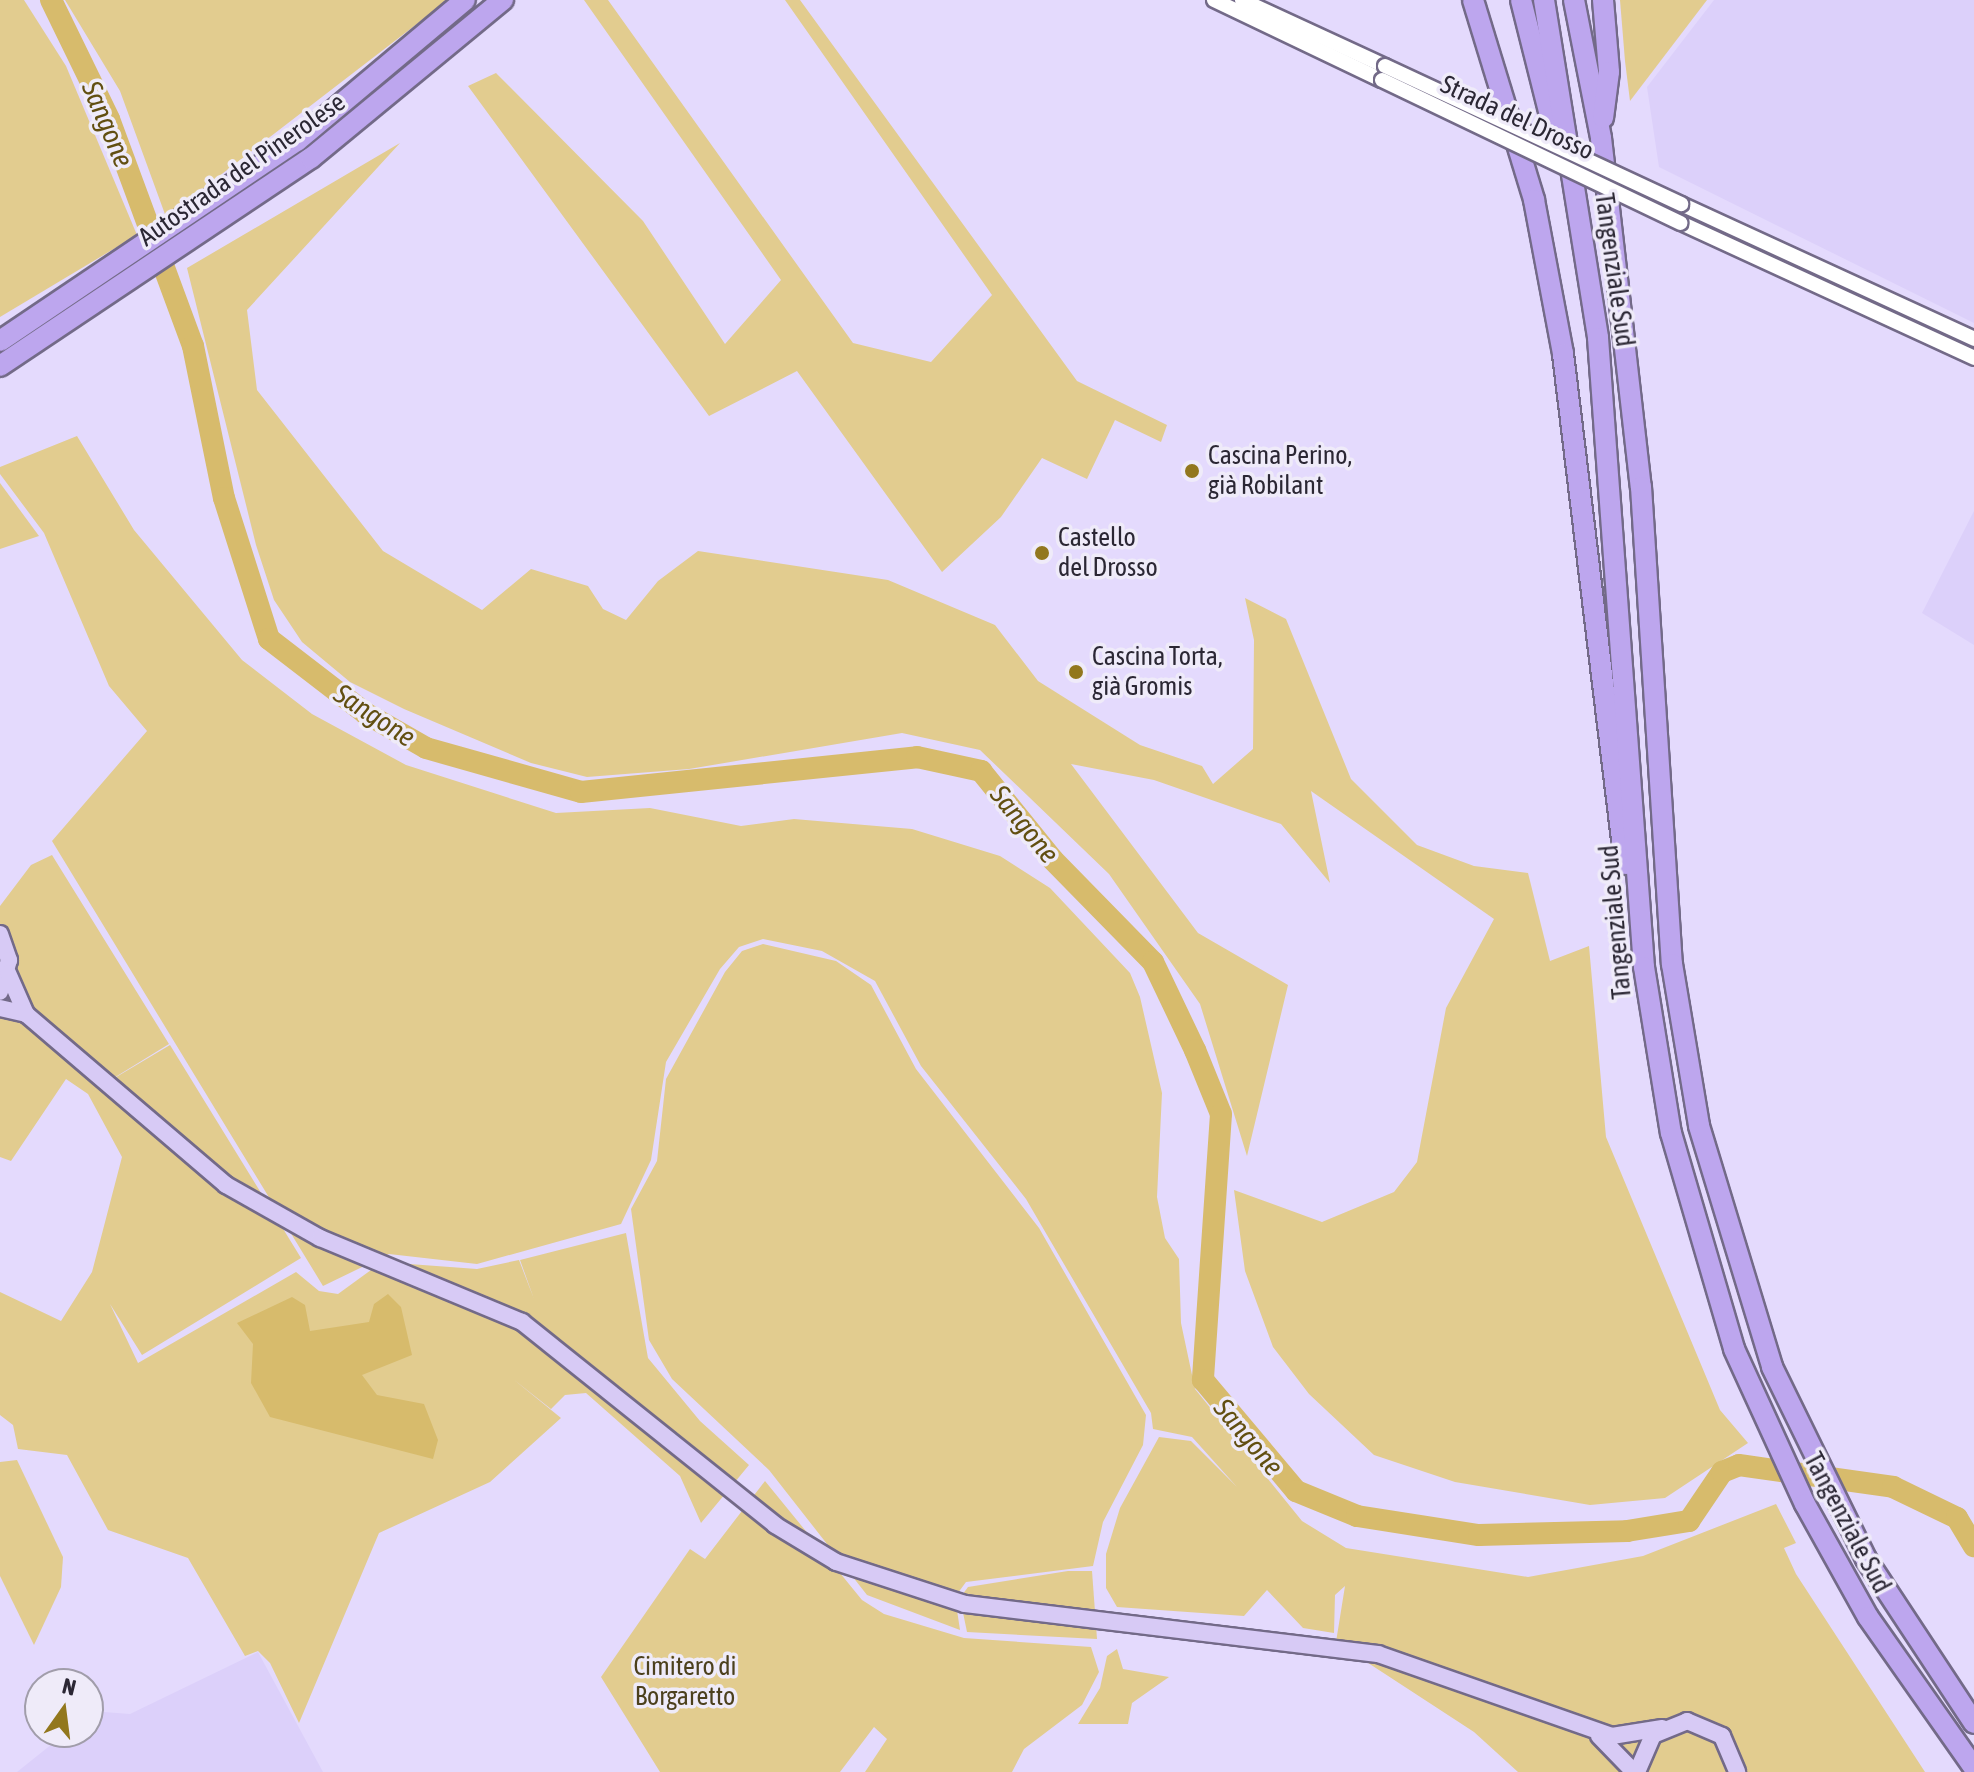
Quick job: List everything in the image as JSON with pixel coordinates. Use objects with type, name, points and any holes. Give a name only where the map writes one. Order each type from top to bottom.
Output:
[{"type":"highway","name":"Autostrada del Pinerolese","points":[[0,341],[227,191],[465,0]]},
{"type":"highway","name":"Autostrada del Pinerolese","points":[[0,366],[35,346],[264,190],[503,0]]},
{"type":"highway","points":[[1473,0],[1534,200],[1563,354],[1617,818],[1644,967]]},
{"type":"highway","points":[[1521,0],[1585,239]]},
{"type":"highway","name":"Tangenziale Sud","points":[[1544,0],[1585,239],[1620,581],[1644,967],[1690,1208],[1734,1349],[1830,1554],[1910,1683],[1974,1768]]},
{"type":"highway","name":"Tangenziale Sud","points":[[1574,0],[1601,138],[1641,487],[1684,1041],[1741,1282],[1797,1421],[1866,1559],[1974,1723]]},
{"type":"highway","points":[[1601,138],[1609,72],[1603,0]]},
{"type":"main road","points":[[0,934],[8,973],[26,1014],[245,1198],[320,1238],[522,1322],[775,1525],[836,1562],[965,1604],[1378,1654],[1595,1733],[1629,1737],[1687,1721],[1712,1728],[1730,1746],[1737,1772]]},
{"type":"main road","points":[[0,992],[8,973]]},
{"type":"main road","points":[[0,1008],[26,1014]]},
{"type":"main road","points":[[1595,1733],[1636,1772],[1645,1744],[1662,1728]]},
{"type":"street","name":"Strada del Drosso","points":[[1214,0],[1681,204],[1974,339]]},
{"type":"street","name":"Strada del Drosso","points":[[1242,0],[1681,223],[1974,358]]},
{"type":"shaded area","points":[[1714,0],[1974,0],[1974,323],[1659,167],[1647,87]]},
{"type":"shaded area","points":[[1974,511],[1974,645],[1922,613]]},
{"type":"shaded area","points":[[388,1294],[401,1307],[412,1355],[362,1375],[377,1395],[424,1404],[438,1440],[433,1459],[270,1417],[251,1383],[253,1344],[237,1323],[292,1297],[305,1305],[310,1331],[369,1322],[374,1304]]},
{"type":"shaded area","points":[[258,1652],[323,1772],[17,1772],[47,1748],[104,1748],[104,1712],[130,1714]]},
{"type":"green space","points":[[0,0],[24,0],[66,66],[137,235],[0,317]]},
{"type":"green space","points":[[65,0],[448,0],[166,217],[120,91]]},
{"type":"green space","points":[[584,0],[608,0],[853,343],[931,362],[992,295],[785,0],[800,0],[1077,381],[1167,425],[1161,442],[1115,420],[1087,479],[1042,458],[1001,517],[942,572],[797,371],[709,416],[468,86],[496,73],[643,221],[725,344],[781,280]]},
{"type":"green space","points":[[1620,0],[1707,0],[1630,101],[1625,61]]},
{"type":"green space","points":[[400,143],[247,310],[257,390],[383,551],[482,610],[531,569],[588,586],[603,609],[626,620],[658,581],[698,551],[888,580],[995,625],[1038,681],[1140,745],[1202,766],[1213,784],[1253,749],[1254,640],[1245,598],[1286,619],[1351,779],[1417,845],[1474,866],[1528,873],[1550,961],[1589,946],[1606,1137],[1720,1410],[1748,1443],[1665,1498],[1590,1505],[1455,1482],[1374,1455],[1309,1394],[1273,1347],[1245,1271],[1234,1190],[1322,1222],[1394,1192],[1417,1162],[1446,1008],[1494,919],[1311,791],[1330,883],[1281,824],[1154,780],[1071,764],[1198,933],[1288,985],[1247,1156],[1200,1004],[1109,874],[980,750],[902,733],[689,769],[587,777],[531,763],[404,709],[350,682],[302,642],[274,600],[256,545],[187,268]]},
{"type":"green space","points":[[77,436],[134,530],[242,660],[312,714],[406,765],[556,813],[650,808],[741,826],[794,819],[912,829],[1000,856],[1050,888],[1130,973],[1140,997],[1162,1093],[1157,1197],[1165,1238],[1179,1259],[1181,1323],[1195,1389],[1302,1521],[1346,1548],[1528,1577],[1643,1556],[1776,1504],[1796,1543],[1784,1548],[1796,1574],[1925,1772],[1518,1772],[1474,1732],[1336,1642],[1345,1586],[1335,1595],[1334,1633],[1303,1628],[1267,1590],[1244,1616],[1117,1607],[1106,1588],[1106,1554],[1120,1508],[1159,1437],[1191,1441],[1237,1487],[1192,1437],[1153,1429],[1151,1413],[1026,1199],[921,1066],[875,981],[822,951],[763,939],[739,947],[720,969],[666,1062],[651,1160],[621,1224],[477,1264],[389,1254],[323,1286],[52,841],[147,731],[109,686],[44,533],[0,474],[0,467]]},
{"type":"green space","points":[[0,483],[39,536],[0,549]]},
{"type":"green space","points":[[52,855],[169,1044],[91,1092],[170,1045],[301,1258],[142,1355],[110,1304],[138,1363],[296,1272],[319,1291],[338,1294],[382,1262],[477,1269],[519,1260],[534,1299],[520,1260],[626,1233],[648,1358],[700,1421],[749,1465],[701,1523],[680,1476],[586,1393],[565,1395],[551,1409],[513,1379],[561,1418],[490,1482],[379,1533],[299,1723],[270,1663],[258,1651],[245,1656],[188,1558],[108,1530],[67,1455],[18,1449],[13,1425],[0,1415],[0,1292],[61,1321],[92,1272],[122,1157],[88,1094],[66,1079],[11,1161],[0,1157],[0,906],[31,865]]},
{"type":"green space","points":[[763,944],[836,961],[871,985],[916,1069],[1039,1228],[1146,1415],[1143,1445],[1103,1522],[1093,1566],[966,1582],[955,1597],[960,1630],[867,1595],[769,1470],[672,1379],[649,1340],[631,1209],[657,1161],[666,1079],[725,972],[742,951]]},
{"type":"green space","points":[[17,1460],[63,1557],[61,1587],[34,1645],[0,1576],[0,1462]]},
{"type":"green space","name":"Cimitero di Borgaretto","points":[[765,1481],[862,1600],[884,1614],[964,1638],[1091,1647],[1099,1672],[1082,1705],[1024,1749],[1012,1772],[865,1772],[887,1739],[874,1727],[840,1772],[660,1772],[601,1677],[690,1549],[705,1559]]},
{"type":"green space","points":[[1068,1571],[1092,1571],[1097,1639],[967,1632],[960,1598],[968,1587]]},
{"type":"green space","points":[[1117,1649],[1123,1669],[1169,1677],[1132,1703],[1128,1724],[1078,1724],[1100,1688],[1107,1656]]},
{"type":"waterway","name":"Sangone","points":[[51,0],[109,119],[193,346],[224,498],[269,639],[365,713],[426,748],[581,792],[917,757],[981,771],[1053,860],[1153,962],[1195,1050],[1221,1114],[1203,1380],[1296,1491],[1357,1516],[1479,1535],[1627,1531],[1689,1521],[1722,1472],[1739,1465],[1893,1487],[1957,1518],[1974,1546]]},
{"type":"place","name":"Cascina Perino, già Robilant","points":[[1192,471]]},
{"type":"place","name":"Castello del Drosso","points":[[1042,553]]},
{"type":"place","name":"Cascina Torta, già Gromis","points":[[1076,672]]}]
